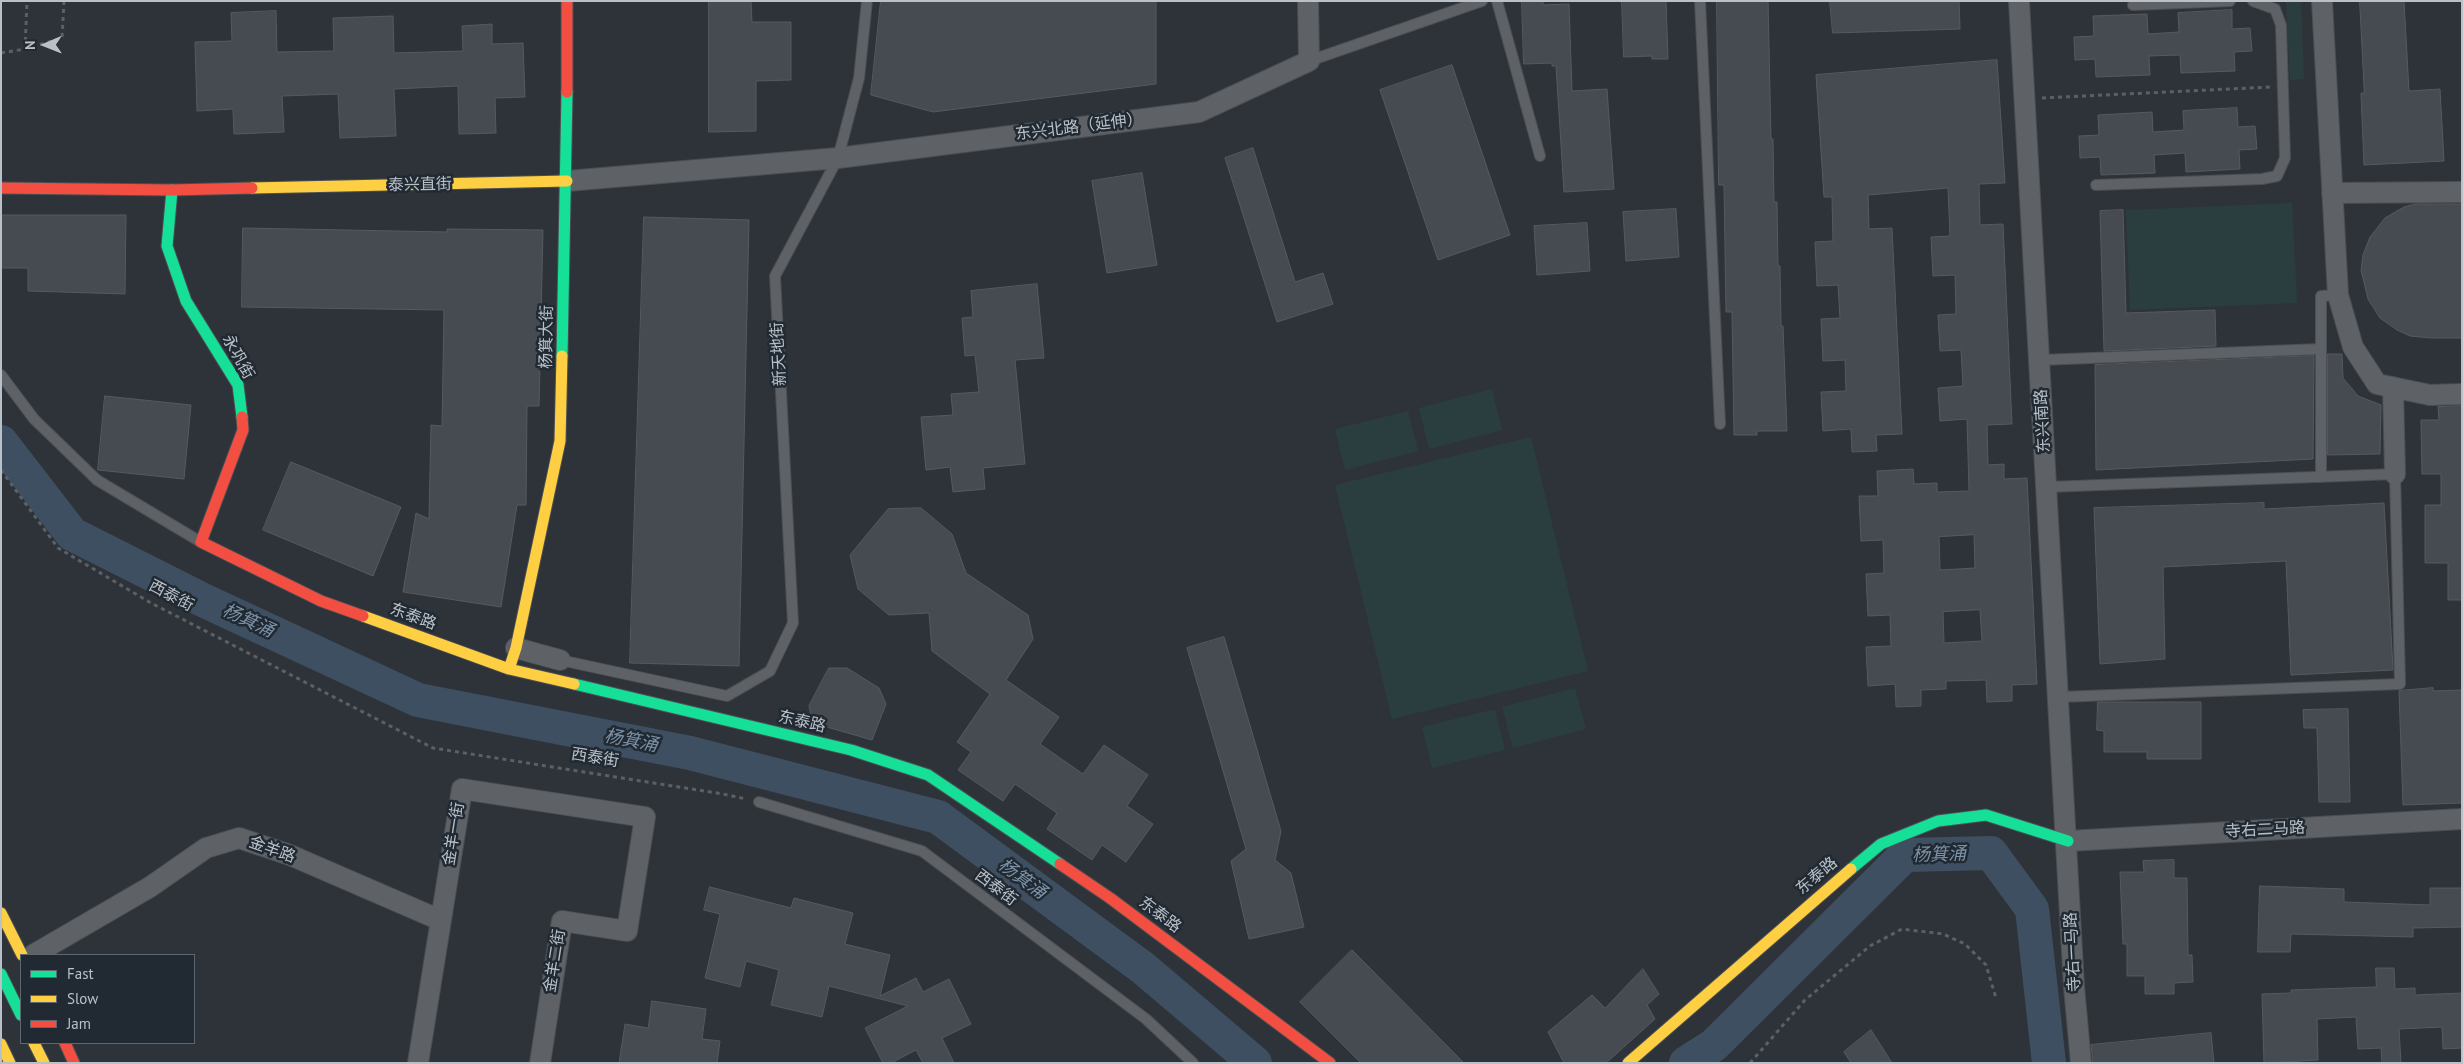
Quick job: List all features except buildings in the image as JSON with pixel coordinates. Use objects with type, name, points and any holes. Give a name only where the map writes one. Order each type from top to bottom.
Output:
[{"type":"main road","name":"杨箕大街","points":[[509,669],[516,648],[560,441],[567,182],[567,1]]},
{"type":"main road","name":"泰兴直街","points":[[1,188],[172,190],[567,182]]},
{"type":"main road","name":"永巩街","points":[[172,190],[167,246],[186,301],[238,385],[243,430],[201,542]]},
{"type":"main road","name":"东泰路","points":[[201,542],[321,601],[509,669],[851,750],[928,775],[1110,898],[1330,1063]]},
{"type":"main road","name":"东泰路","points":[[1628,1063],[1779,930],[1881,844],[1938,821],[1986,815],[2068,840]]},
{"type":"main road","points":[[1,913],[22,954]]},
{"type":"main road","points":[[1,974],[20,1013]]},
{"type":"main road","points":[[1,1044],[10,1063]]},
{"type":"main road","points":[[34,1044],[44,1063]]},
{"type":"main road","points":[[65,1044],[74,1063]]},
{"type":"street","points":[[1308,1],[1309,61]]},
{"type":"street","name":"东兴南路","points":[[2019,1],[2068,840]]},
{"type":"street","points":[[2322,1],[2338,294],[2353,347],[2377,384],[2430,395],[2462,394]]},
{"type":"street","name":"东兴北路（延伸）","points":[[838,158],[1199,112],[1309,61]]},
{"type":"street","name":"泰兴直街","points":[[567,182],[838,158]]},
{"type":"street","points":[[2332,193],[2462,192]]},
{"type":"street","points":[[2393,387],[2395,474]]},
{"type":"street","points":[[516,648],[560,660]]},
{"type":"street","name":"金羊一街","points":[[418,1063],[462,789],[645,818]]},
{"type":"street","name":"金羊二街","points":[[540,1063],[562,921],[627,931],[645,818]]},
{"type":"street","name":"寺右二马路","points":[[2068,840],[2462,819]]},
{"type":"street","name":"金羊路","points":[[35,954],[150,887],[206,848],[239,838],[290,855],[440,920]]},
{"type":"street","name":"寺右一马路","points":[[2068,840],[2074,987],[2082,1063]]},
{"type":"lane","name":"新天地街","points":[[560,660],[727,696],[770,671],[793,623],[775,276],[838,158],[858,78],[867,1]]},
{"type":"lane","points":[[1309,61],[1482,1]]},
{"type":"lane","points":[[1497,1],[1540,156]]},
{"type":"lane","points":[[1700,1],[1720,424]]},
{"type":"lane","points":[[2133,5],[2230,1]]},
{"type":"lane","points":[[2096,185],[2262,179],[2277,176],[2285,158],[2281,25],[2275,9],[2253,1]]},
{"type":"lane","points":[[2321,477],[2321,296],[2338,294]]},
{"type":"lane","points":[[2040,360],[2321,349]]},
{"type":"lane","points":[[1,375],[34,419],[97,480],[201,542]]},
{"type":"lane","points":[[2047,488],[2395,474],[2400,684],[2059,697]]},
{"type":"lane","name":"西泰街","points":[[759,802],[922,851],[1146,1019],[1194,1063]]},
{"type":"path","points":[[26,49],[27,1]]},
{"type":"path","points":[[1,53],[26,49],[62,38],[64,1]]},
{"type":"path","points":[[2059,98],[2282,86]]},
{"type":"path","name":"西泰街","points":[[1,470],[58,548],[150,603],[433,748],[714,792],[759,802]]},
{"type":"path","points":[[1750,1063],[1805,1000],[1870,946],[1902,929],[1944,934],[1965,944],[1986,965],[1996,998]]},
{"type":"shaded area","points":[[2286,1],[2301,1],[2304,79],[2290,80]]},
{"type":"shaded area","points":[[2292,203],[2297,303],[2130,310],[2126,210]]},
{"type":"shaded area","points":[[1492,389],[1502,430],[1429,449],[1419,408]]},
{"type":"shaded area","points":[[1408,411],[1418,451],[1345,470],[1335,429]]},
{"type":"shaded area","points":[[1531,437],[1588,671],[1392,719],[1335,485]]},
{"type":"shaded area","points":[[1575,688],[1586,729],[1513,748],[1502,707]]},
{"type":"shaded area","points":[[1495,709],[1505,750],[1432,768],[1422,727]]},
{"type":"waterway","name":"杨箕涌","points":[[1,442],[72,534],[205,601],[418,700],[690,753],[938,817],[1143,968],[1255,1063]]},
{"type":"waterway","name":"杨箕涌","points":[[1686,1063],[1714,1045],[1905,855],[1991,853],[2032,909],[2049,1063]]},
{"type":"traffic: fast","points":[[562,356],[567,92]]},
{"type":"traffic: fast","points":[[172,190],[167,246],[186,301],[238,385],[242,417]]},
{"type":"traffic: fast","points":[[574,684],[851,750],[928,775],[1060,864]]},
{"type":"traffic: fast","points":[[1851,869],[1881,844],[1938,821],[1986,815],[2068,841]]},
{"type":"traffic: fast","points":[[1,974],[20,1013]]},
{"type":"traffic: slow","points":[[252,188],[567,181]]},
{"type":"traffic: slow","points":[[509,669],[516,648],[560,441],[562,356]]},
{"type":"traffic: slow","points":[[363,616],[509,669],[574,684]]},
{"type":"traffic: slow","points":[[1628,1063],[1851,869]]},
{"type":"traffic: slow","points":[[1,913],[22,954]]},
{"type":"traffic: slow","points":[[1,1044],[10,1063]]},
{"type":"traffic: slow","points":[[34,1044],[44,1063]]},
{"type":"traffic: jam","points":[[567,1],[567,92]]},
{"type":"traffic: jam","points":[[1,188],[172,190],[252,188]]},
{"type":"traffic: jam","points":[[242,417],[243,430],[201,542],[321,601],[363,616]]},
{"type":"traffic: jam","points":[[1060,864],[1110,898],[1330,1063]]},
{"type":"traffic: jam","points":[[65,1044],[74,1063]]}]
